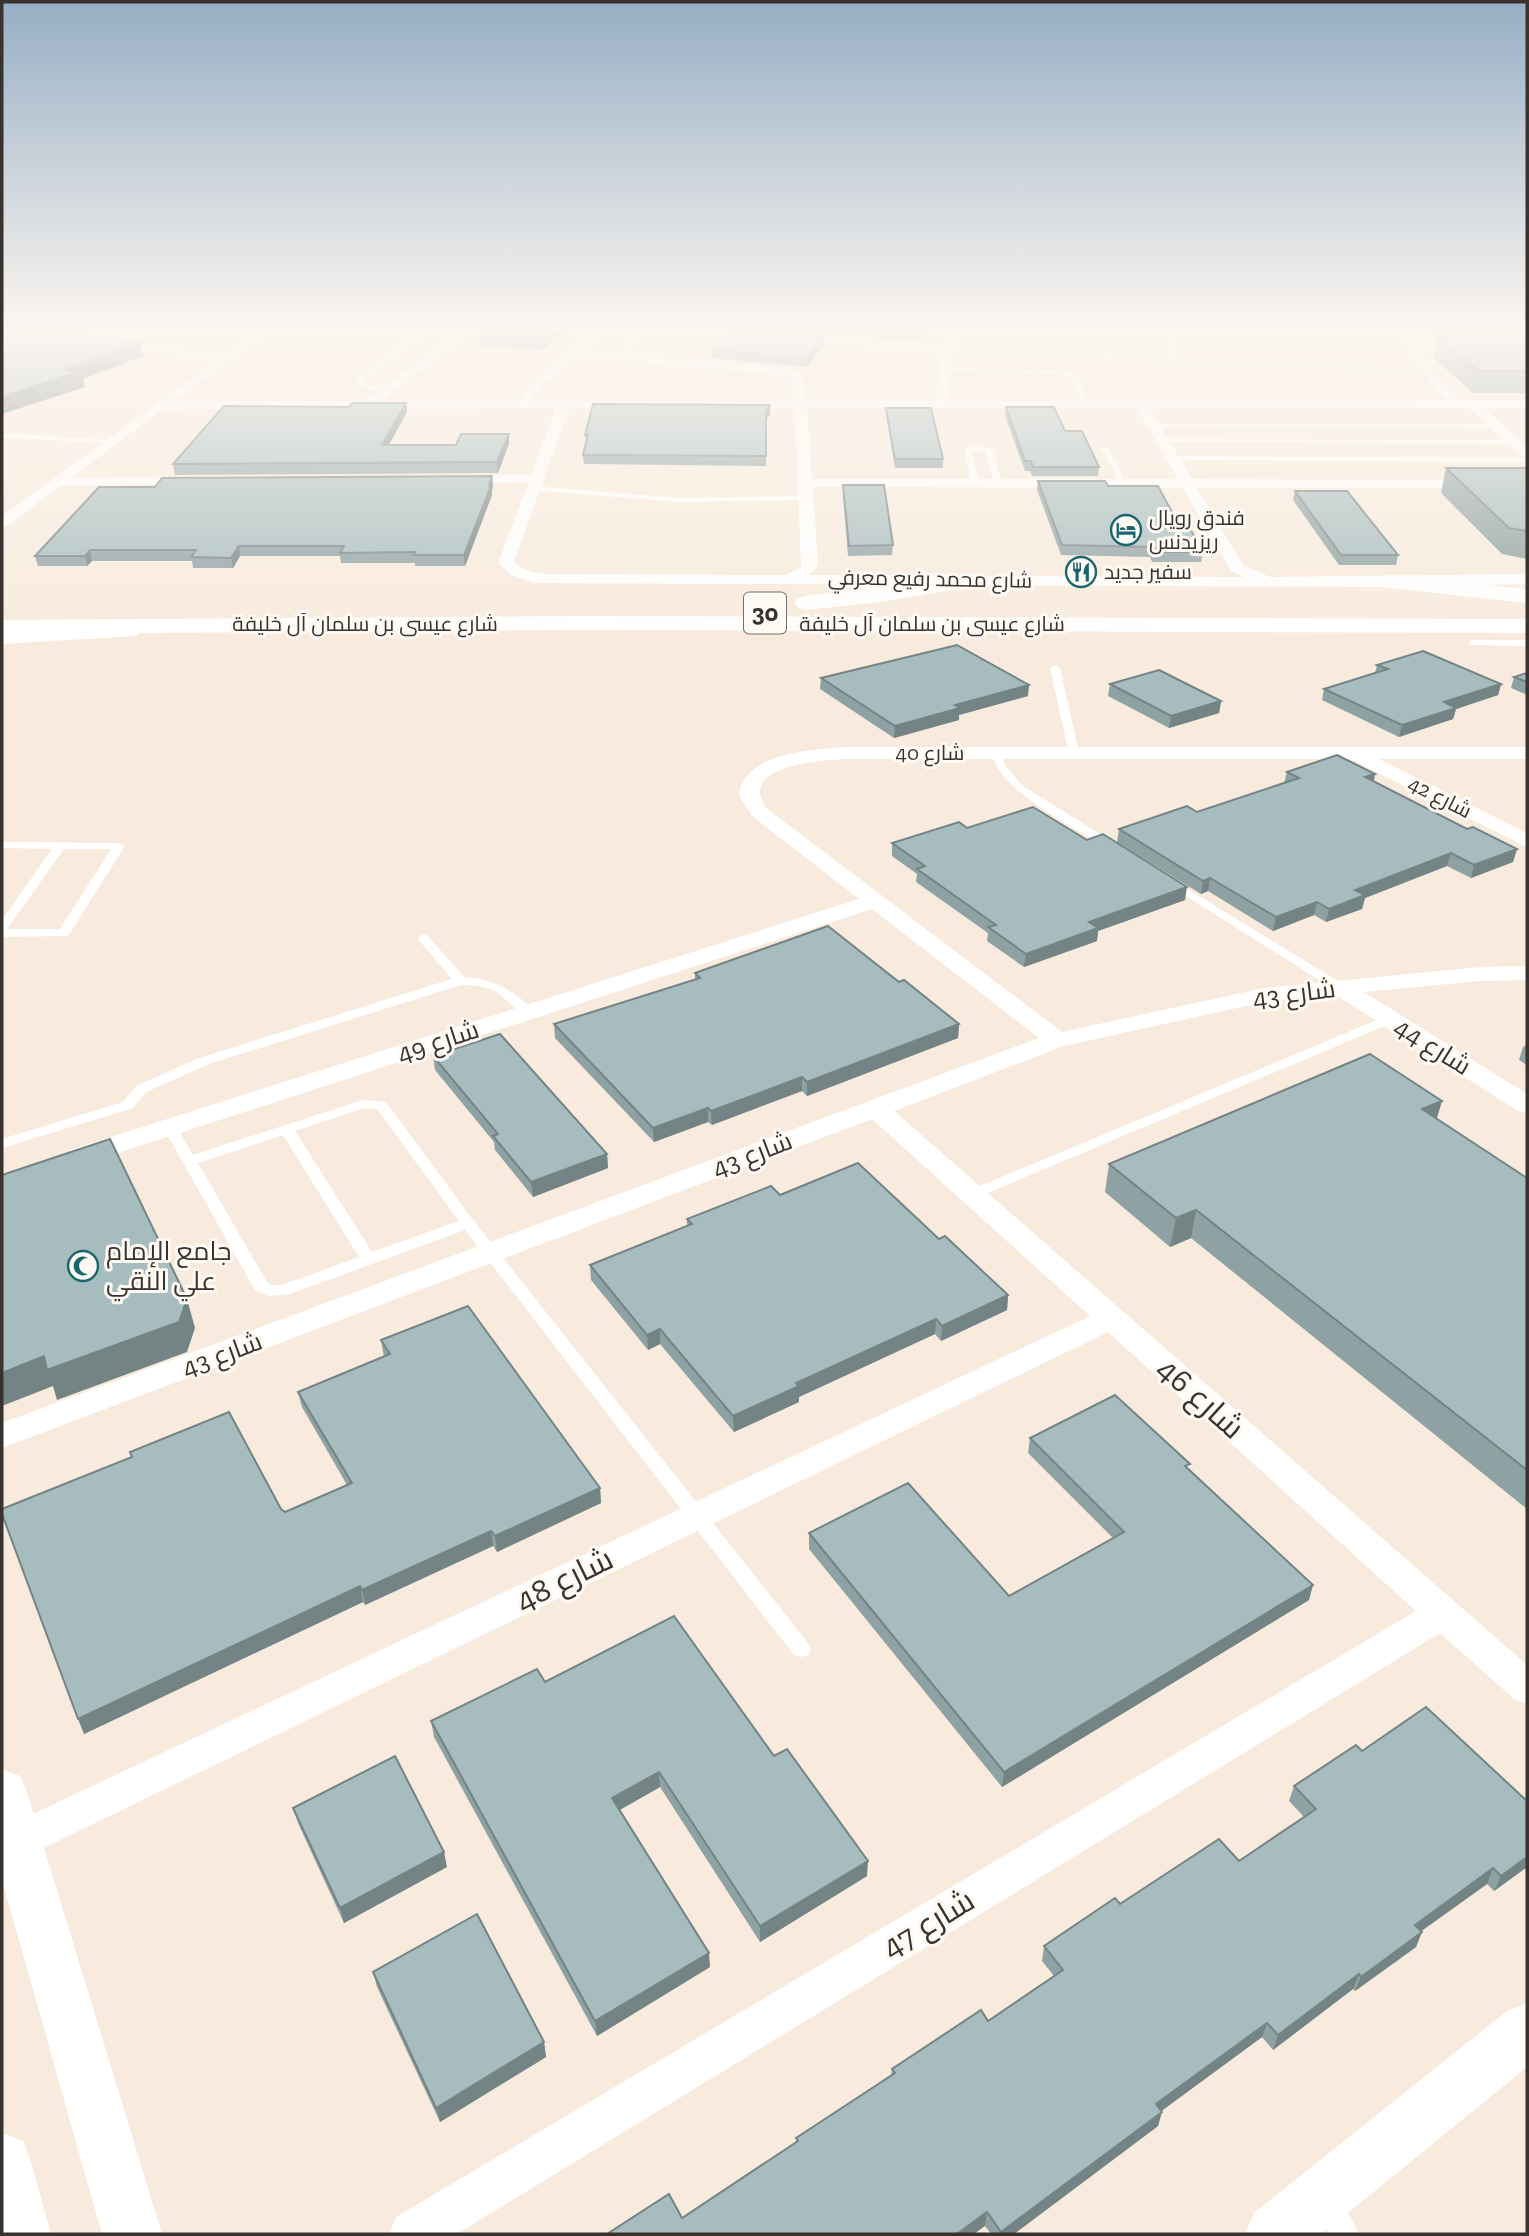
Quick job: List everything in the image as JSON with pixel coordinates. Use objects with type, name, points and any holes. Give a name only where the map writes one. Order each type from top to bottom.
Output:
[{"type":"highway","points":[[711,612],[880,595],[974,580]]},
{"type":"highway","points":[[1389,582],[1527,596]]},
{"type":"highway","name":"شارع عيسى بن سلمان آل خليفة","points":[[2,612],[1527,613]]},
{"type":"highway","name":"شارع عيسى بن سلمان آل خليفة","points":[[2,627],[1527,626]]},
{"type":"street","points":[[2,523],[119,435]]},
{"type":"street","points":[[441,479],[535,484],[553,435]]},
{"type":"street","points":[[792,578],[807,570],[810,565],[803,435]]},
{"type":"street","points":[[1160,435],[1237,568],[1274,581]]},
{"type":"street","points":[[1507,435],[1527,454]]},
{"type":"street","points":[[57,482],[208,481]]},
{"type":"street","points":[[806,490],[975,483],[1527,484]]},
{"type":"street","name":"شارع محمد رفيع معرفي","points":[[535,484],[506,563],[521,574],[545,579],[1389,582],[1527,579]]},
{"type":"street","points":[[810,565],[835,578]]},
{"type":"street","points":[[1216,581],[1237,568]]},
{"type":"street","points":[[2,638],[283,625]]},
{"type":"street","name":"شارع 42","points":[[1353,753],[1527,841]]},
{"type":"street","name":"شارع 40","points":[[1057,1040],[759,812],[749,798],[749,785],[752,780],[774,766],[829,754],[1527,753]]},
{"type":"street","name":"شارع 49","points":[[54,1164],[874,901]]},
{"type":"street","name":"شارع 43","points":[[2,1436],[1057,1040],[1264,995],[1527,972]]},
{"type":"street","name":"شارع 44","points":[[1339,987],[1527,1105]]},
{"type":"street","name":"شارع 46","points":[[875,1108],[1527,1688]]},
{"type":"street","name":"شارع 48","points":[[9,1817],[697,1515],[1112,1318]]},
{"type":"street","name":"شارع 47","points":[[413,2234],[1443,1613]]},
{"type":"street","points":[[9,1817],[132,2234]]},
{"type":"street","points":[[1275,2234],[1332,2217],[1527,2031]]},
{"type":"street","points":[[2,2162],[21,2234]]},
{"type":"lane","points":[[7,435],[110,442]]},
{"type":"lane","points":[[1163,441],[1514,442]]},
{"type":"lane","points":[[975,483],[968,449],[973,448],[988,449],[998,483]]},
{"type":"lane","points":[[1104,448],[1125,483]]},
{"type":"lane","points":[[1172,458],[1527,460]]},
{"type":"lane","points":[[535,484],[680,500],[806,490]]},
{"type":"lane","points":[[1472,643],[1527,643]]},
{"type":"lane","points":[[1055,668],[1074,753]]},
{"type":"lane","points":[[997,753],[999,765],[1019,788],[1126,854]]},
{"type":"lane","points":[[2,845],[119,846],[64,933],[2,931]]},
{"type":"lane","points":[[2,931],[60,845]]},
{"type":"lane","points":[[1161,876],[1339,987]]},
{"type":"lane","points":[[424,939],[460,981]]},
{"type":"lane","points":[[2,1144],[128,1105],[141,1088],[204,1062],[460,981],[484,982],[502,987],[528,1012]]},
{"type":"lane","points":[[973,1194],[1389,1018]]},
{"type":"lane","points":[[191,1161],[363,1104],[381,1105],[468,1223],[801,1649]]},
{"type":"lane","points":[[170,1127],[261,1286],[268,1291],[284,1290],[468,1223]]},
{"type":"lane","points":[[286,1129],[368,1259]]},
{"type":"building","points":[[198,435],[388,435],[382,445],[456,445],[460,435],[508,435],[497,462],[173,464]]},
{"type":"building","points":[[588,435],[766,435],[766,456],[583,455]]},
{"type":"building","points":[[891,435],[937,435],[943,459],[895,459]]},
{"type":"building","points":[[1016,435],[1084,435],[1099,467],[1033,467],[1031,461],[1025,461]]},
{"type":"building","points":[[1446,468],[1527,468],[1527,531],[1509,528]]},
{"type":"building","points":[[492,476],[491,486],[464,555],[414,555],[415,552],[340,553],[344,546],[239,546],[231,558],[191,557],[196,550],[90,550],[85,556],[35,556],[99,487],[155,487],[162,478]]},
{"type":"building","points":[[1038,481],[1105,481],[1108,486],[1158,486],[1179,525],[1188,525],[1203,552],[1153,552],[1151,547],[1062,545]]},
{"type":"building","points":[[843,485],[884,485],[893,545],[849,546]]},
{"type":"building","points":[[1295,491],[1347,491],[1398,555],[1341,555]]},
{"type":"building","points":[[957,645],[1029,685],[955,705],[960,708],[895,726],[821,678]]},
{"type":"building","points":[[1423,651],[1501,684],[1444,702],[1456,708],[1402,725],[1324,689],[1388,669],[1377,665]]},
{"type":"building","points":[[1159,670],[1221,701],[1171,716],[1110,684]]},
{"type":"building","points":[[1527,673],[1527,682],[1514,677]]},
{"type":"building","points":[[1337,755],[1375,774],[1365,777],[1467,829],[1473,827],[1517,849],[1474,865],[1451,853],[1355,890],[1365,895],[1329,909],[1317,902],[1276,917],[1210,878],[1203,881],[1119,829],[1187,806],[1197,812],[1299,778],[1287,772]]},
{"type":"building","points":[[1033,807],[1087,840],[1103,834],[1187,887],[1089,922],[1098,928],[1026,954],[988,927],[996,925],[917,869],[925,866],[892,843],[959,822],[967,828]]},
{"type":"building","points":[[828,926],[899,982],[904,980],[959,1024],[807,1082],[802,1077],[711,1111],[708,1108],[653,1128],[554,1024],[700,978],[695,973]]},
{"type":"building","points":[[500,1034],[607,1154],[531,1182],[493,1136],[498,1134],[433,1056]]},
{"type":"building","points":[[1370,1054],[1442,1101],[1422,1109],[1527,1178],[1527,1470],[1196,1210],[1176,1218],[1109,1164]]},
{"type":"building","name":"جامع الإمام علي النقي","points":[[110,1139],[187,1299],[179,1322],[47,1370],[44,1356],[2,1373],[2,1175]]},
{"type":"building","points":[[858,1163],[939,1239],[945,1236],[1008,1295],[942,1326],[936,1319],[796,1383],[799,1386],[733,1416],[660,1329],[647,1335],[590,1265],[692,1224],[687,1219],[771,1186],[780,1195]]},
{"type":"building","points":[[468,1306],[600,1488],[495,1536],[491,1531],[362,1590],[360,1586],[78,1719],[2,1509],[132,1457],[130,1452],[229,1412],[285,1512],[352,1483],[298,1392],[390,1354],[381,1340]]},
{"type":"building","points":[[1115,1395],[1190,1464],[1185,1466],[1313,1585],[1004,1772],[809,1533],[908,1483],[1009,1596],[1124,1532],[1030,1438]]},
{"type":"building","points":[[674,1616],[774,1756],[787,1749],[868,1861],[760,1926],[659,1772],[612,1798],[709,1953],[595,2021],[431,1721],[537,1669],[545,1682]]},
{"type":"building","points":[[1426,1707],[1527,1801],[1527,1857],[1501,1876],[1493,1868],[1415,1925],[1422,1932],[1361,1977],[1359,1974],[1278,2035],[1267,2023],[1156,2104],[1162,2112],[1001,2232],[987,2212],[957,2234],[607,2234],[669,2194],[682,2218],[798,2141],[796,2138],[895,2073],[892,2069],[981,2010],[988,2021],[1063,1970],[1044,1946],[1115,1898],[1120,1904],[1219,1839],[1239,1861],[1316,1809],[1294,1786],[1356,1745],[1362,1751]]},
{"type":"building","points":[[395,1756],[444,1852],[340,1908],[293,1808]]},
{"type":"building","points":[[477,1914],[544,2042],[436,2108],[373,1972]]},
{"type":"place","name":"فندق رويال ريزيدنس","points":[[1126,530]]},
{"type":"place","name":"سفير جديد","points":[[1081,572]]},
{"type":"place","name":"جامع الإمام علي النقي","points":[[83,1266]]}]
